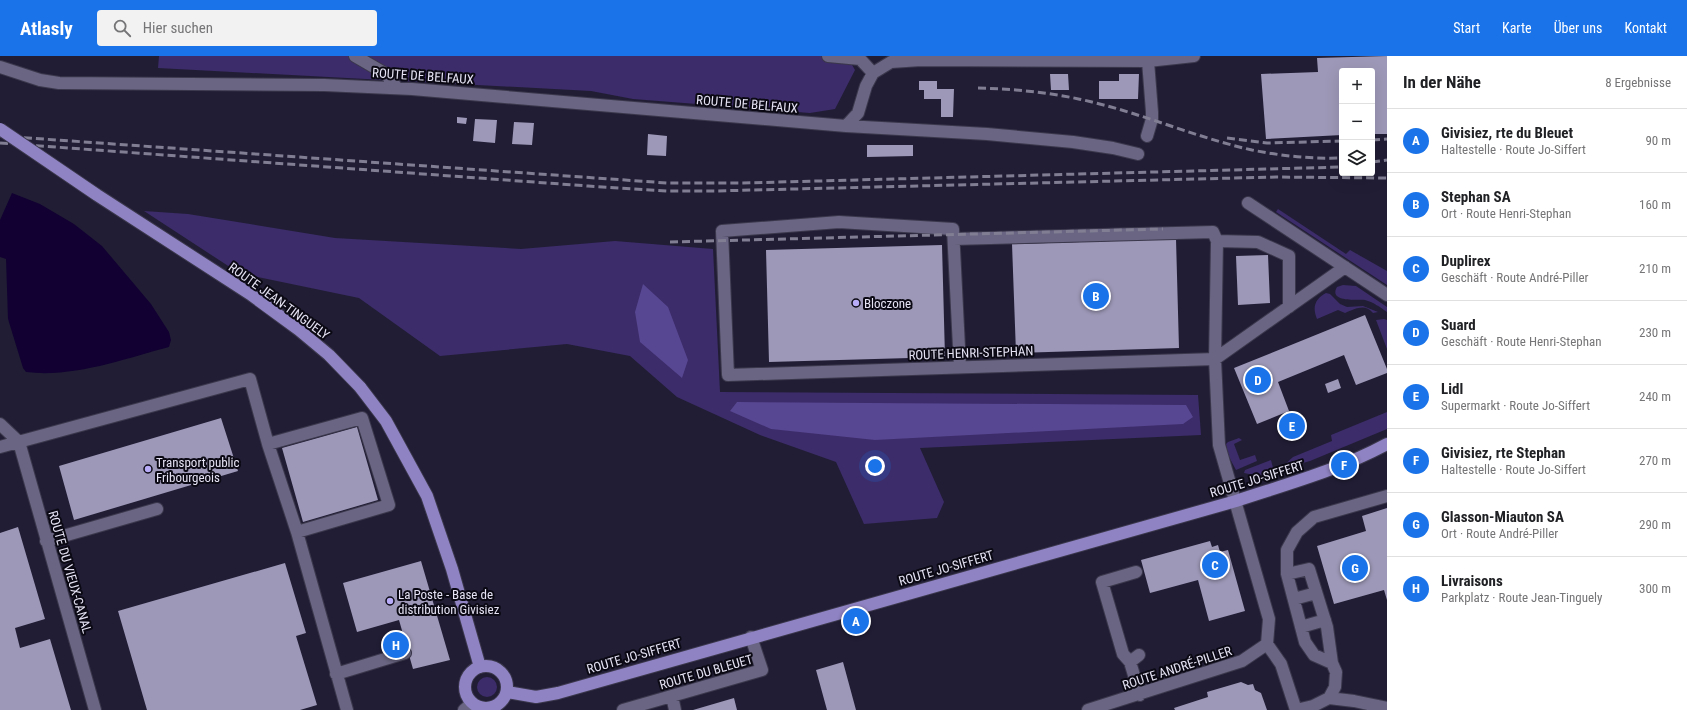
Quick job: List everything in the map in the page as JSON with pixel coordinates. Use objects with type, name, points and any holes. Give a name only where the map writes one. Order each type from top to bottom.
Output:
[{"type":"main road","name":"ROUTE JEAN-TINGUELY","points":[[0,129],[97,196],[250,294],[293,325],[329,355],[360,387],[386,421],[427,496],[452,569],[480,667]]},
{"type":"main road","name":"ROUTE JO-SIFFERT","points":[[507,692],[536,697],[558,693],[751,637],[1236,501],[1321,474],[1363,457],[1387,444]]},
{"type":"main road","points":[[480,667],[494,667],[501,671],[505,677],[508,684],[507,692],[504,699],[493,707],[468,707],[465,683],[468,676],[480,667]]},
{"type":"street","points":[[354,56],[386,74],[397,88]]},
{"type":"street","points":[[828,56],[860,59],[873,73]]},
{"type":"street","points":[[846,126],[858,113],[866,86],[873,73],[891,62],[921,60],[1062,58],[1148,61],[1194,56]]},
{"type":"street","points":[[1147,136],[1152,119],[1148,61]]},
{"type":"street","name":"ROUTE DE BELFAUX","points":[[0,67],[40,80],[59,82],[324,85],[397,88],[846,126],[987,134],[1065,141],[1113,148],[1138,154]]},
{"type":"street","points":[[1248,203],[1387,295]]},
{"type":"street","name":"ROUTE HENRI-STEPHAN","points":[[954,239],[953,229],[839,222],[722,231],[728,375],[1214,359]]},
{"type":"street","points":[[960,368],[954,239],[1213,232],[1217,241],[1214,359],[1219,445],[1269,619],[1267,644],[1281,664],[1296,710],[1312,706],[1329,698],[1354,701],[1387,708]]},
{"type":"street","points":[[1217,241],[1258,242],[1289,256],[1289,306]]},
{"type":"street","points":[[1214,359],[1345,267]]},
{"type":"street","points":[[0,447],[250,379],[268,444],[297,532],[347,710]]},
{"type":"street","points":[[268,444],[362,418],[389,505],[297,532]]},
{"type":"street","points":[[0,424],[19,442]]},
{"type":"street","name":"ROUTE DU VIEUX-CANAL","points":[[19,442],[95,710]]},
{"type":"street","points":[[1332,663],[1314,655],[1305,642],[1287,574],[1287,550],[1297,532],[1314,517],[1387,496]]},
{"type":"street","points":[[46,541],[157,509]]},
{"type":"street","points":[[1287,574],[1309,568],[1325,620],[1332,663],[1336,672],[1335,687],[1329,698]]},
{"type":"street","points":[[1136,572],[1102,582],[1123,654],[1134,659],[1140,695]]},
{"type":"street","points":[[1294,599],[1316,593]]},
{"type":"street","points":[[1301,627],[1325,620]]},
{"type":"street","name":"ROUTE DU BLEUET","points":[[623,710],[762,670],[751,637]]},
{"type":"street","name":"ROUTE ANDRÉ-PILLER","points":[[1088,710],[1140,695],[1242,661],[1267,644]]},
{"type":"street","points":[[336,674],[405,653]]},
{"type":"street","points":[[672,696],[675,710]]},
{"type":"shaded area","points":[[159,56],[847,56],[855,70],[835,109],[810,113],[633,99],[591,91],[158,68]]},
{"type":"shaded area","points":[[12,193],[40,204],[74,224],[102,246],[151,304],[169,332],[171,340],[169,347],[116,362],[80,370],[44,373],[26,372],[23,368],[8,319],[6,259],[0,257],[0,220]]},
{"type":"shaded area","points":[[1278,209],[1346,254],[1350,250],[1387,271],[1387,285],[1276,212]]},
{"type":"shaded area","points":[[144,211],[188,214],[335,238],[521,249],[615,241],[713,249],[720,392],[1198,395],[1201,435],[920,448],[944,502],[937,518],[864,524],[836,462],[760,435],[677,397],[630,356],[567,344],[440,356],[359,298],[239,273]]},
{"type":"shaded area","points":[[643,284],[668,307],[688,360],[682,378],[640,342],[635,312]]},
{"type":"shaded area","points":[[1343,285],[1356,286],[1387,307],[1387,312],[1365,300],[1340,298],[1335,292],[1337,287]]},
{"type":"shaded area","points":[[1326,293],[1330,294],[1340,304],[1347,307],[1363,306],[1378,312],[1373,313],[1367,308],[1360,308],[1345,313],[1338,310],[1317,319],[1315,307],[1317,301]]},
{"type":"shaded area","points":[[1376,320],[1387,320],[1387,349]]},
{"type":"shaded area","points":[[737,402],[1186,405],[1193,417],[1183,424],[875,440],[771,429],[730,411]]},
{"type":"shaded area","points":[[1387,412],[1387,429],[1310,461],[1282,469],[1282,467],[1293,457],[1332,441],[1331,435]]},
{"type":"shaded area","points":[[1239,438],[1242,440],[1234,444],[1240,460],[1255,455],[1257,461],[1236,470],[1228,455],[1226,444]]},
{"type":"shaded area","points":[[1271,460],[1274,472],[1259,476],[1244,473],[1245,470]]},
{"type":"shaded area","points":[[483,677],[491,677],[497,683],[497,691],[491,697],[483,697],[477,691],[477,683]]},
{"type":"building","points":[[1387,56],[1387,134],[1375,134],[1375,68],[1339,68],[1339,135],[1266,139],[1261,74],[1318,72],[1317,58]]},
{"type":"building","points":[[1050,74],[1068,74],[1069,90],[1051,90]]},
{"type":"building","points":[[1119,74],[1139,74],[1138,99],[1099,99],[1099,81],[1119,81]]},
{"type":"building","points":[[919,81],[937,81],[937,89],[954,89],[953,117],[941,117],[941,99],[924,99],[924,90],[919,90]]},
{"type":"building","points":[[457,117],[467,118],[466,124],[457,123]]},
{"type":"building","points":[[475,119],[497,120],[495,143],[473,141]]},
{"type":"building","points":[[514,122],[534,123],[532,145],[512,144]]},
{"type":"building","points":[[648,134],[667,136],[666,156],[647,155]]},
{"type":"building","points":[[867,145],[913,145],[913,156],[867,157]]},
{"type":"building","points":[[1176,239],[1179,348],[1016,353],[1012,244]]},
{"type":"building","name":"Bloczone","points":[[942,245],[945,357],[769,362],[766,250]]},
{"type":"building","points":[[1268,255],[1270,303],[1238,305],[1236,256]]},
{"type":"building","points":[[1365,315],[1387,369],[1387,373],[1356,385],[1344,355],[1278,382],[1289,411],[1257,424],[1234,368]]},
{"type":"building","points":[[1338,379],[1341,388],[1328,393],[1325,384]]},
{"type":"building","name":"Transport public Fribourgeois","points":[[221,418],[238,471],[74,520],[59,466]]},
{"type":"building","points":[[357,427],[378,500],[303,522],[282,448]]},
{"type":"building","points":[[1387,508],[1387,600],[1384,590],[1334,604],[1317,546],[1366,531],[1362,516]]},
{"type":"building","points":[[18,527],[45,619],[15,628],[20,648],[50,639],[71,710],[0,710],[0,533]]},
{"type":"building","points":[[1210,541],[1212,547],[1218,545],[1220,552],[1228,550],[1245,611],[1209,621],[1198,580],[1150,593],[1141,560]]},
{"type":"building","name":"La Poste - Base de distribution Givisiez","points":[[421,561],[450,660],[413,669],[399,620],[357,632],[343,583]]},
{"type":"building","points":[[285,563],[306,633],[296,636],[317,705],[300,710],[147,710],[118,611]]},
{"type":"building","points":[[843,662],[856,710],[827,710],[816,670]]},
{"type":"building","points":[[1241,682],[1248,685],[1253,684],[1255,690],[1261,693],[1267,710],[1175,710],[1174,708],[1208,697],[1207,692]]},
{"type":"building","points":[[734,698],[737,710],[693,710]]},
{"type":"railway","points":[[978,88],[1036,92],[1092,102],[1252,150],[1297,157],[1339,158]]},
{"type":"railway","points":[[0,136],[667,183],[743,183],[1339,167]]},
{"type":"railway","points":[[1227,138],[1267,143],[1339,141]]},
{"type":"railway","points":[[1375,140],[1387,139]]},
{"type":"railway","points":[[0,143],[668,191],[1276,177],[1387,178]]},
{"type":"railway","points":[[1375,162],[1387,160]]},
{"type":"railway","points":[[670,242],[1163,229]]},
{"type":"place","name":"Stephan SA","points":[[1096,296]]},
{"type":"place","name":"Bloczone","points":[[856,303]]},
{"type":"place","name":"Suard","points":[[1258,380]]},
{"type":"place","name":"Lidl","points":[[1292,426]]},
{"type":"place","name":"Givisiez, rte Stephan","points":[[1344,465]]},
{"type":"place","name":"Transport public Fribourgeois","points":[[148,469]]},
{"type":"place","name":"Duplirex","points":[[1215,565]]},
{"type":"place","name":"Glasson-Miauton SA","points":[[1355,568]]},
{"type":"place","name":"La Poste - Base de distribution Givisiez","points":[[390,601]]},
{"type":"place","name":"Givisiez, rte du Bleuet","points":[[856,621]]},
{"type":"place","name":"Livraisons","points":[[396,645]]}]
